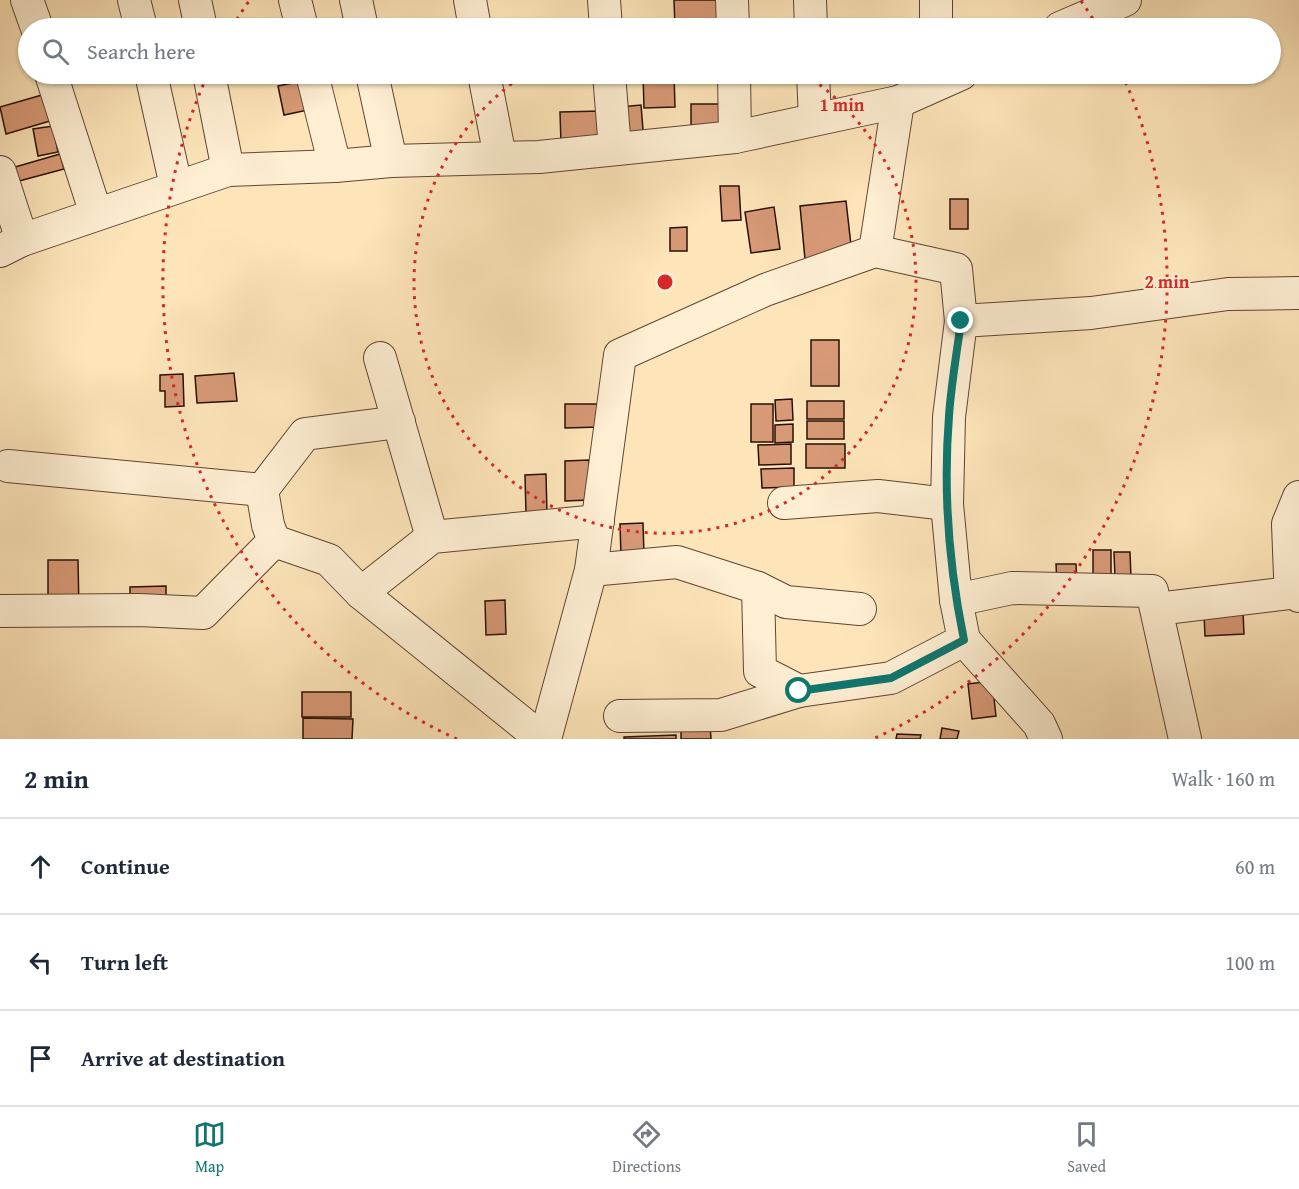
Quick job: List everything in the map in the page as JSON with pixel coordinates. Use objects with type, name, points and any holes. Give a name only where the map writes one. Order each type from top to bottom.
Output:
[{"type":"street","points":[[27,0],[33,18]]},
{"type":"street","points":[[134,0],[138,18]]},
{"type":"street","points":[[195,0],[199,18]]},
{"type":"street","points":[[295,0],[300,18]]},
{"type":"street","points":[[356,0],[360,18]]},
{"type":"street","points":[[470,0],[473,18]]},
{"type":"street","points":[[604,0],[605,18]]},
{"type":"street","points":[[732,0],[733,18]]},
{"type":"street","points":[[810,0],[811,18]]},
{"type":"street","points":[[936,0],[936,18]]},
{"type":"street","points":[[1083,18],[1125,0]]},
{"type":"street","points":[[54,84],[96,214]]},
{"type":"street","points":[[153,84],[176,186]]},
{"type":"street","points":[[211,84],[228,170]]},
{"type":"street","points":[[314,84],[335,166]]},
{"type":"street","points":[[374,84],[391,161]]},
{"type":"street","points":[[486,84],[500,157]]},
{"type":"street","points":[[610,84],[615,149]]},
{"type":"street","points":[[734,84],[735,137]]},
{"type":"street","points":[[813,84],[815,119]]},
{"type":"street","points":[[0,172],[11,245],[176,186],[228,170],[335,166],[391,161],[539,157],[735,137],[898,102],[931,84]]},
{"type":"street","points":[[875,251],[898,102]]},
{"type":"street","points":[[274,541],[329,560],[361,593],[543,739],[591,570],[620,355],[765,290],[875,251],[956,269],[961,321],[949,417],[947,504],[956,600],[964,640],[1039,724],[1046,739]]},
{"type":"street","points":[[961,321],[1091,314],[1228,294],[1299,292]]},
{"type":"street","points":[[380,358],[432,537]]},
{"type":"street","points":[[274,541],[268,525],[262,490],[305,434],[399,422]]},
{"type":"street","points":[[8,466],[262,490]]},
{"type":"street","points":[[784,503],[878,496],[947,504]]},
{"type":"street","points":[[1156,609],[1298,594],[1290,576],[1288,524],[1299,497]]},
{"type":"street","points":[[361,593],[432,537],[598,521]]},
{"type":"street","points":[[0,611],[140,610],[203,613],[274,541]]},
{"type":"street","points":[[591,570],[677,562],[758,588],[786,602],[860,609]]},
{"type":"street","points":[[758,588],[760,671],[799,691]]},
{"type":"street","points":[[956,600],[1012,588],[1152,591],[1185,739]]},
{"type":"street","points":[[620,716],[721,715],[799,691],[891,678],[964,640]]},
{"type":"building","points":[[674,0],[727,0],[728,18],[675,18]]},
{"type":"building","points":[[303,84],[308,110],[284,115],[278,86]]},
{"type":"building","points":[[643,84],[674,84],[675,107],[644,108]]},
{"type":"building","points":[[42,95],[50,121],[6,134],[0,107]]},
{"type":"building","points":[[691,104],[730,104],[732,127],[691,126]]},
{"type":"building","points":[[641,105],[644,142],[621,142],[620,107]]},
{"type":"building","points":[[601,111],[602,143],[561,144],[560,112]]},
{"type":"building","points":[[53,126],[58,152],[38,156],[33,129]]},
{"type":"building","points":[[60,154],[64,169],[19,181],[15,167]]},
{"type":"building","points":[[720,186],[739,186],[741,220],[722,221]]},
{"type":"building","points":[[950,199],[968,199],[968,229],[950,229]]},
{"type":"building","points":[[846,201],[852,254],[805,259],[800,206]]},
{"type":"building","points":[[774,207],[780,249],[751,253],[745,212]]},
{"type":"building","points":[[687,227],[687,251],[670,251],[670,228]]},
{"type":"building","points":[[811,340],[839,340],[839,386],[811,386]]},
{"type":"building","points":[[234,373],[237,401],[197,403],[195,376]]},
{"type":"building","points":[[183,374],[184,406],[165,407],[165,391],[160,391],[160,375]]},
{"type":"building","points":[[792,399],[793,420],[776,421],[775,400]]},
{"type":"building","points":[[807,401],[844,401],[844,419],[807,419]]},
{"type":"building","points":[[565,404],[600,404],[600,427],[565,428]]},
{"type":"building","points":[[751,404],[773,404],[773,442],[751,442]]},
{"type":"building","points":[[807,421],[844,421],[844,439],[807,439]]},
{"type":"building","points":[[793,424],[793,442],[775,443],[775,425]]},
{"type":"building","points":[[791,444],[791,464],[759,465],[758,445]]},
{"type":"building","points":[[806,444],[845,444],[845,468],[806,468]]},
{"type":"building","points":[[589,460],[589,500],[565,501],[565,461]]},
{"type":"building","points":[[794,468],[794,487],[762,488],[761,469]]},
{"type":"building","points":[[546,474],[547,514],[526,514],[525,475]]},
{"type":"building","points":[[643,523],[644,555],[621,556],[620,524]]},
{"type":"building","points":[[1093,550],[1111,550],[1111,585],[1093,585]]},
{"type":"building","points":[[1114,552],[1130,552],[1131,578],[1115,578]]},
{"type":"building","points":[[48,560],[78,560],[79,611],[48,611]]},
{"type":"building","points":[[1056,564],[1076,564],[1077,584],[1057,585]]},
{"type":"building","points":[[166,586],[166,605],[130,606],[130,587]]},
{"type":"building","points":[[505,600],[506,634],[486,635],[485,601]]},
{"type":"building","points":[[1243,612],[1244,634],[1205,636],[1204,614]]},
{"type":"building","points":[[992,681],[996,716],[972,719],[968,684]]},
{"type":"building","points":[[302,692],[351,692],[351,717],[302,717]]},
{"type":"building","points":[[303,718],[353,719],[352,739],[303,739]]},
{"type":"building","points":[[681,724],[710,724],[711,739],[681,739]]},
{"type":"building","points":[[942,728],[959,731],[957,739],[940,739]]},
{"type":"building","points":[[897,734],[921,735],[920,739],[896,739]]},
{"type":"building","points":[[676,735],[676,739],[624,739],[624,737]]},
{"type":"route","points":[[799,691],[891,678],[964,640],[956,600],[947,504],[949,417],[961,321]]}]
